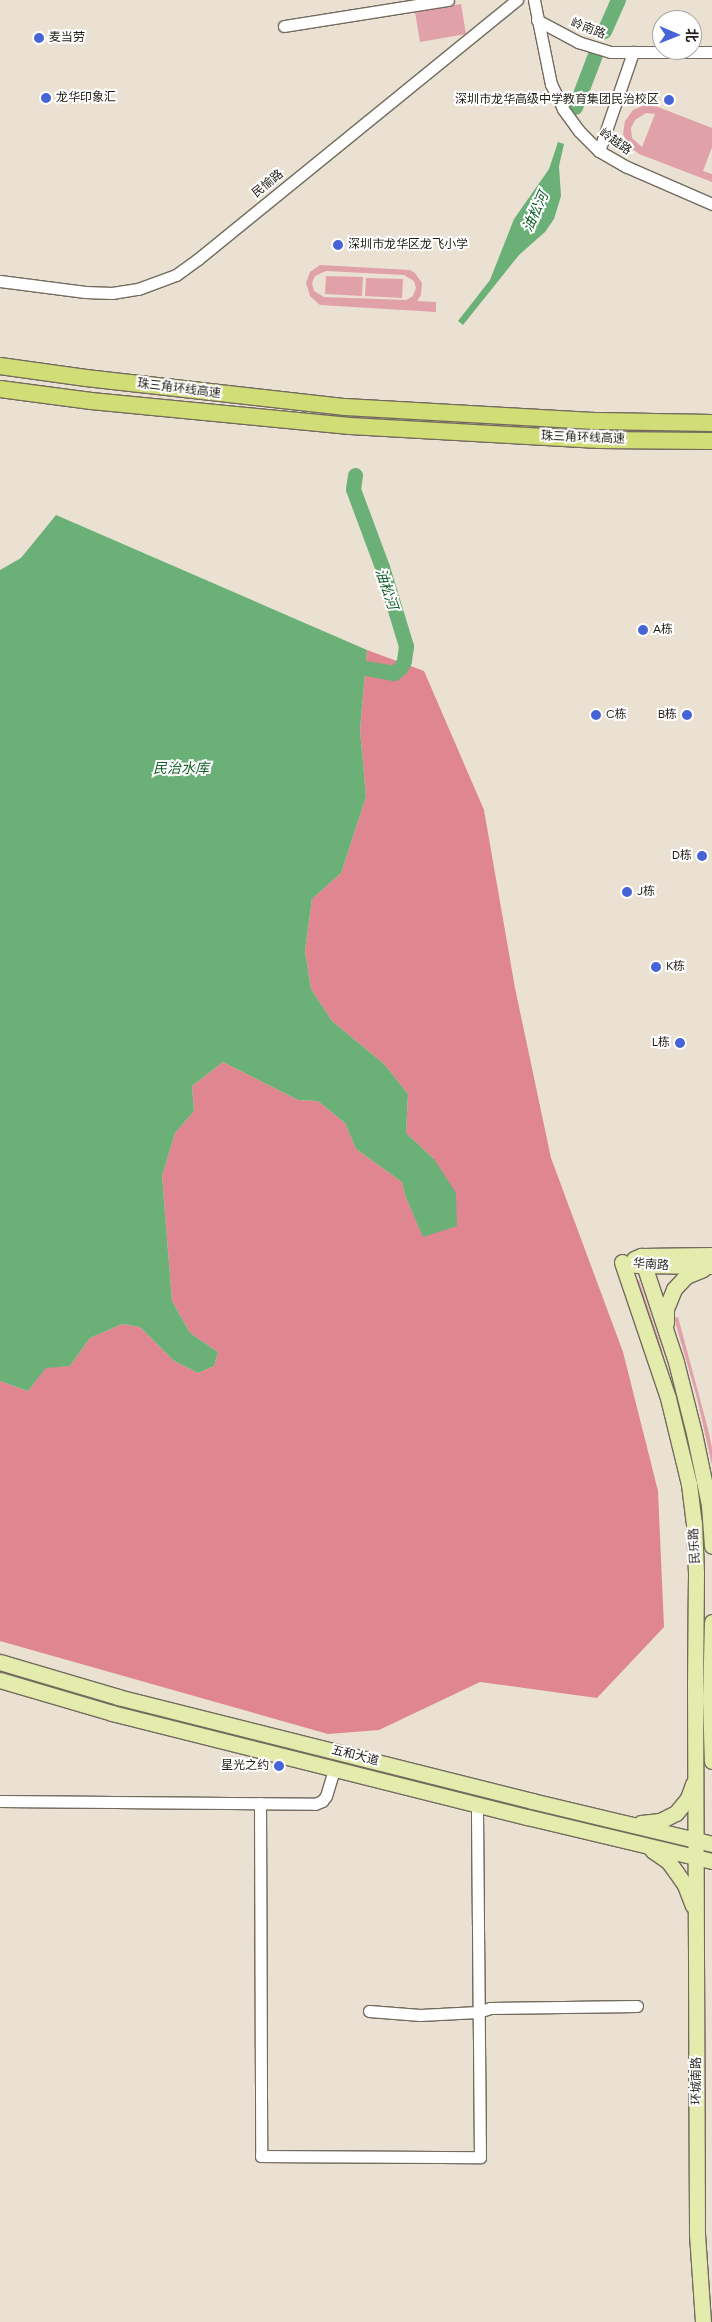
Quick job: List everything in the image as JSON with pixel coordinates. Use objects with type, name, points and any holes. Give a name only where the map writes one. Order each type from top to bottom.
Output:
[{"type":"highway","name":"珠三角环线高速","points":[[0,366],[143,385],[358,408],[598,421],[712,423]]},
{"type":"highway","name":"珠三角环线高速","points":[[0,388],[101,402],[395,430],[599,440],[712,441]]},
{"type":"main road","name":"华南路","points":[[622,1262],[711,1262]]},
{"type":"main road","name":"民乐路","points":[[622,1262],[658,1363],[689,1484],[696,1561],[697,1840]]},
{"type":"main road","name":"民乐路","points":[[643,1262],[666,1332],[700,1459],[709,1505],[712,1546]]},
{"type":"main road","points":[[666,1332],[666,1309],[674,1290],[686,1276],[711,1262]]},
{"type":"main road","points":[[712,1622],[710,1699],[712,1761]]},
{"type":"main road","name":"五和大道","points":[[0,1662],[128,1699],[712,1844]]},
{"type":"main road","name":"五和大道","points":[[0,1680],[112,1712],[334,1769],[712,1861]]},
{"type":"main road","points":[[623,1823],[655,1822],[676,1813],[688,1798],[696,1773]]},
{"type":"main road","name":"环城南路","points":[[697,1840],[697,1921],[704,1987],[697,2234],[703,2322]]},
{"type":"main road","points":[[642,1845],[657,1852],[676,1872],[685,1885],[697,1921]]},
{"type":"street","points":[[284,26],[448,0]]},
{"type":"street","name":"民愉路","points":[[0,281],[85,292],[112,293],[138,289],[176,274],[198,259],[517,0]]},
{"type":"street","name":"岭越路","points":[[534,0],[546,68],[556,97],[579,131],[599,150],[648,177],[712,204]]},
{"type":"street","name":"岭南路","points":[[537,20],[566,37],[588,46],[611,52],[712,52]]},
{"type":"street","points":[[599,150],[633,52]]},
{"type":"street","points":[[0,1801],[311,1804],[322,1801],[328,1792],[334,1769]]},
{"type":"street","points":[[260,1803],[261,2156],[480,2157],[477,1805]]},
{"type":"street","points":[[369,2011],[420,2015],[478,2012],[490,2008],[638,2006]]},
{"type":"shaded area","points":[[461,4],[466,34],[420,42],[415,12]]},
{"type":"shaded area","points":[[645,105],[658,107],[712,128],[712,147],[703,171],[712,174],[712,182],[639,154],[629,146],[623,134],[625,121],[633,110]],"holes":[[[646,113],[655,114],[642,147],[632,138],[631,128],[635,120]]]},
{"type":"shaded area","points":[[320,265],[410,270],[415,273],[422,283],[421,295],[417,301],[436,302],[436,312],[320,305],[310,296],[306,283],[310,272]],"holes":[[[326,271],[404,275],[414,281],[416,288],[413,296],[406,300],[324,297],[314,291],[312,283],[315,276]]]},
{"type":"shaded area","points":[[326,276],[363,277],[362,296],[325,294]]},
{"type":"shaded area","points":[[366,278],[403,279],[402,298],[365,296]]},
{"type":"shaded area","points":[[367,650],[424,671],[484,810],[515,988],[551,1158],[623,1352],[658,1491],[664,1627],[597,1698],[480,1682],[379,1730],[328,1734],[0,1641],[0,1381],[28,1391],[46,1367],[70,1366],[90,1338],[122,1324],[140,1327],[174,1361],[198,1373],[214,1366],[218,1352],[190,1333],[172,1301],[162,1176],[175,1133],[194,1111],[192,1086],[223,1062],[298,1100],[318,1101],[345,1123],[356,1149],[402,1182],[405,1195],[423,1236],[434,1159],[406,1133],[408,1094],[384,1064],[332,1021],[311,989],[305,951],[312,899],[341,873],[366,797],[360,730]]},
{"type":"shaded area","points":[[637,1280],[639,1280],[659,1340],[689,1442],[703,1519],[705,1567],[703,1567],[700,1512],[666,1369]]},
{"type":"shaded area","points":[[678,1317],[708,1429],[712,1448],[712,1465],[697,1398],[674,1318]]},
{"type":"water","points":[[558,142],[564,144],[559,166],[561,196],[554,219],[545,232],[519,255],[463,325],[458,321],[490,280],[514,219],[549,169]]},
{"type":"water","name":"民治水库","points":[[56,515],[367,650],[360,730],[366,797],[341,873],[312,899],[305,951],[311,989],[332,1021],[384,1064],[408,1094],[406,1133],[434,1159],[456,1193],[457,1226],[423,1237],[405,1195],[402,1182],[356,1149],[345,1123],[318,1101],[298,1100],[223,1062],[192,1086],[194,1111],[175,1133],[162,1176],[172,1301],[190,1333],[218,1352],[214,1366],[198,1373],[174,1361],[140,1327],[122,1324],[90,1338],[70,1366],[46,1368],[28,1391],[0,1381],[0,570],[21,558]]},
{"type":"waterway","name":"油松河","points":[[604,31],[618,0]]},
{"type":"waterway","name":"油松河","points":[[575,107],[596,52]]},
{"type":"waterway","name":"油松河","points":[[355,475],[353,489],[382,567],[406,646],[404,661],[394,673],[366,668]]},
{"type":"place","name":"麦当劳","points":[[39,38]]},
{"type":"place","name":"龙华印象汇","points":[[46,98]]},
{"type":"place","name":"深圳市龙华高级中学教育集团民治校区","points":[[669,100]]},
{"type":"place","name":"深圳市龙华区龙飞小学","points":[[338,245]]},
{"type":"place","name":"A栋","points":[[643,630]]},
{"type":"place","name":"C栋","points":[[596,715]]},
{"type":"place","name":"B栋","points":[[687,715]]},
{"type":"place","name":"D栋","points":[[702,856]]},
{"type":"place","name":"J栋","points":[[627,892]]},
{"type":"place","name":"K栋","points":[[656,967]]},
{"type":"place","name":"L栋","points":[[680,1043]]},
{"type":"place","name":"星光之约","points":[[279,1766]]}]
